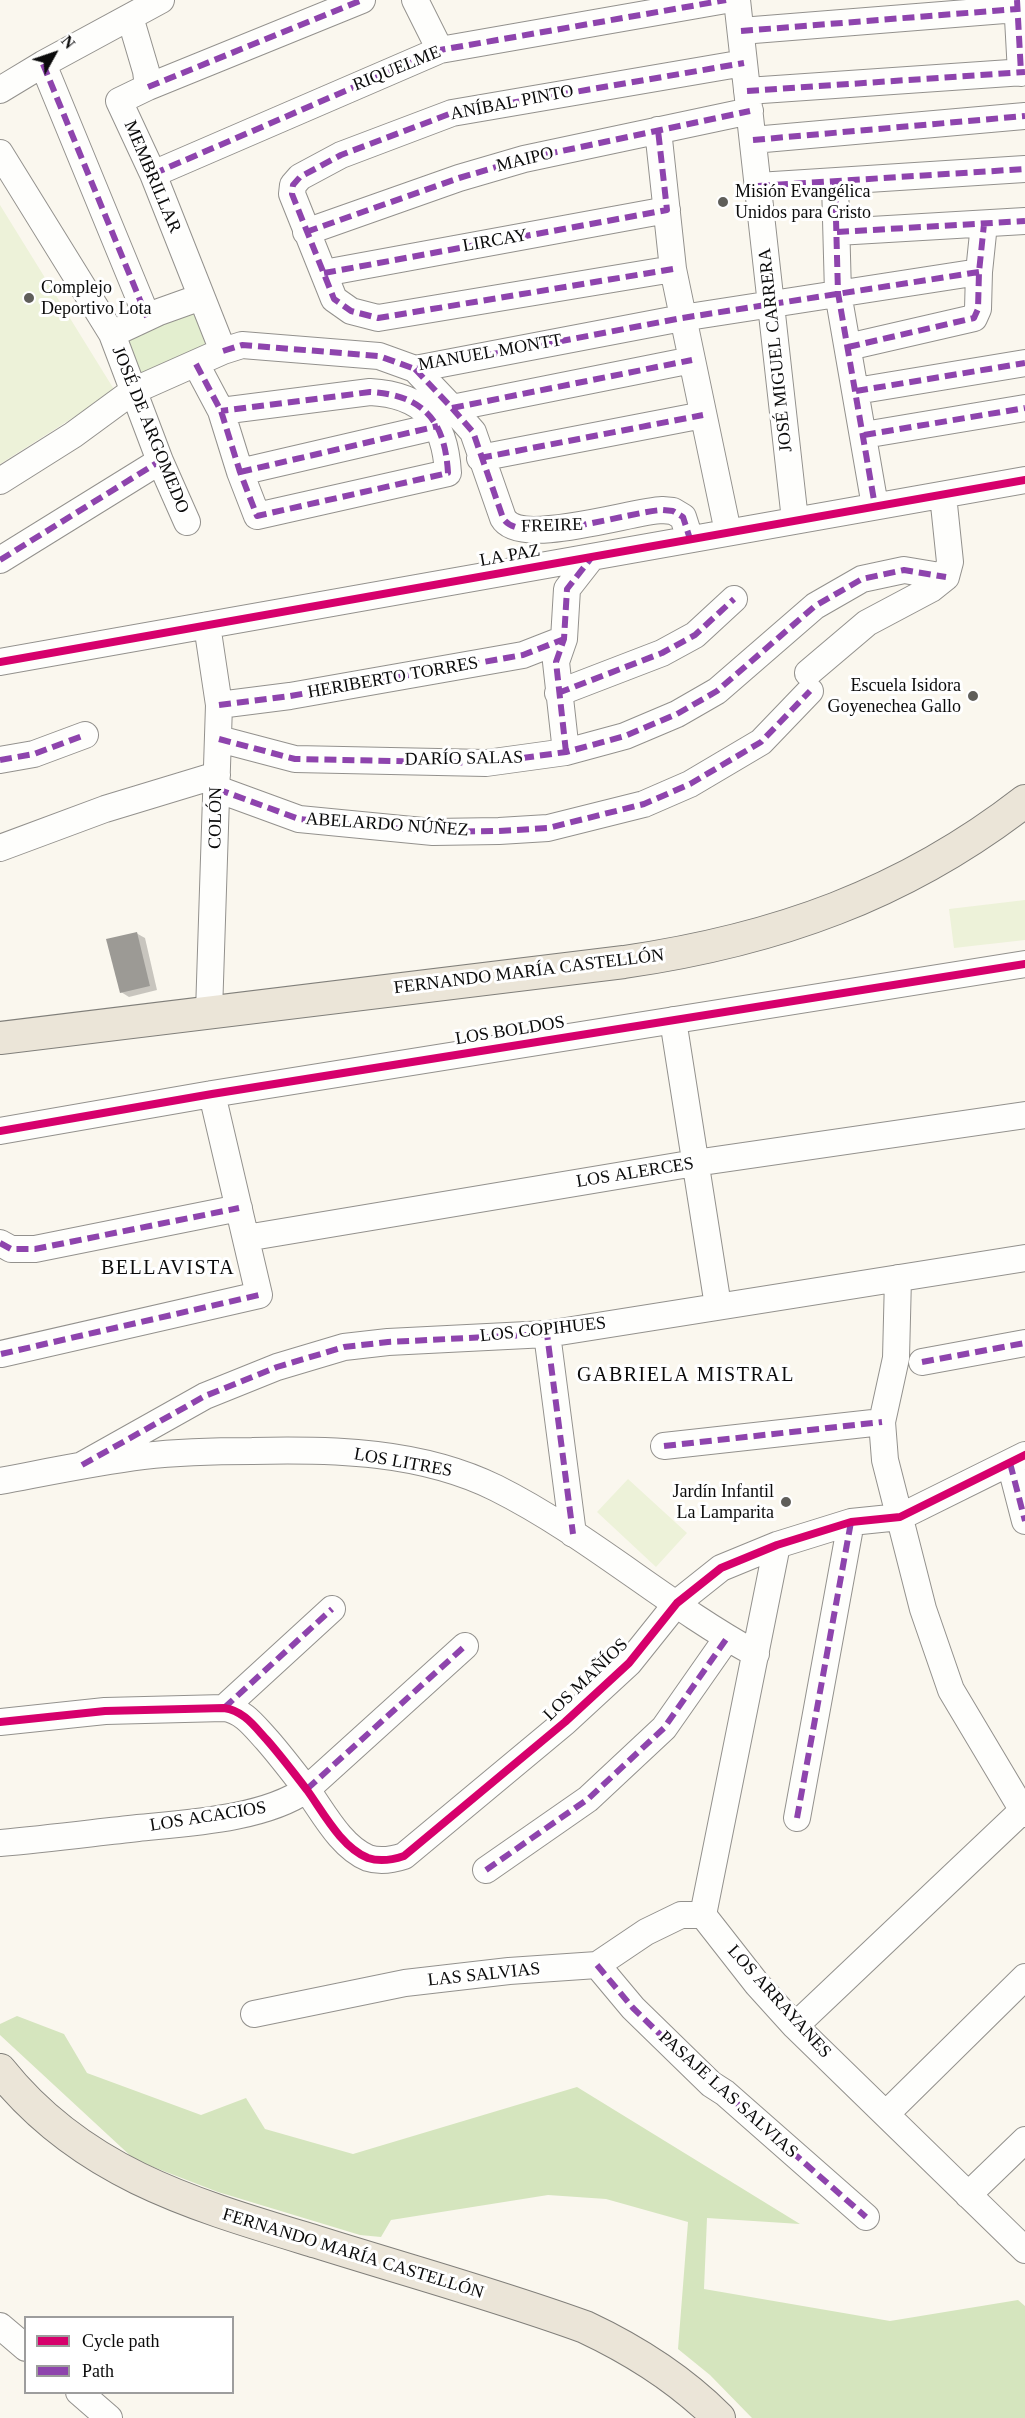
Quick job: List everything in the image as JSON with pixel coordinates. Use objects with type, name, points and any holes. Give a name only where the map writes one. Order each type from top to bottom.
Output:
[{"type":"main road","name":"FERNANDO MARÍA CASTELLÓN","points":[[0,1038],[682,953],[762,934],[823,915],[884,889],[962,846],[992,827],[1025,801]]},
{"type":"main road","name":"FERNANDO MARÍA CASTELLÓN","points":[[0,2070],[20,2094],[49,2121],[112,2165],[153,2187],[225,2214],[585,2327],[618,2342],[645,2358],[690,2392],[718,2418]]},
{"type":"street","points":[[0,90],[161,0]]},
{"type":"street","points":[[130,17],[146,71],[148,87],[362,0]]},
{"type":"street","points":[[415,0],[440,50]]},
{"type":"street","name":"RIQUELME","points":[[153,174],[440,50],[726,0]]},
{"type":"street","name":"JOSÉ MIGUEL CARRERA","points":[[737,0],[795,520]]},
{"type":"street","points":[[741,31],[1017,4],[1023,72],[749,101]]},
{"type":"street","name":"ANÍBAL PINTO","points":[[306,232],[292,194],[293,185],[300,177],[341,155],[452,113],[744,63]]},
{"type":"street","points":[[43,64],[147,317]]},
{"type":"street","name":"MEMBRILLAR","points":[[148,87],[118,101],[153,174],[223,351]]},
{"type":"street","name":"MAIPO","points":[[306,232],[459,178],[524,159],[658,130],[749,101]]},
{"type":"street","points":[[753,140],[1025,116]]},
{"type":"street","points":[[658,130],[673,269],[728,532]]},
{"type":"street","name":"JOSÉ DE ARGOMEDO","points":[[0,153],[112,334],[160,461],[186,522]]},
{"type":"street","points":[[758,186],[835,183],[1025,169]]},
{"type":"street","points":[[835,183],[838,293],[875,506]]},
{"type":"street","name":"LIRCAY","points":[[324,273],[667,210]]},
{"type":"street","points":[[837,232],[1025,221]]},
{"type":"street","points":[[848,346],[974,318],[978,309],[984,224]]},
{"type":"street","points":[[306,232],[334,299],[351,311],[378,318],[673,269]]},
{"type":"street","name":"MANUEL MONTT","points":[[0,481],[73,435],[133,391],[223,351],[242,345],[379,356],[415,369],[682,318],[979,272]]},
{"type":"street","points":[[112,334],[147,317],[201,297]]},
{"type":"street","points":[[196,364],[221,411],[240,471],[445,417],[692,360]]},
{"type":"street","points":[[856,390],[1025,363]]},
{"type":"street","name":"FREIRE","points":[[415,369],[445,417],[473,432],[480,458],[503,518],[509,526],[516,529],[575,527],[662,510],[679,513],[683,517],[690,539]]},
{"type":"street","name":"MANUEL MONTT","points":[[221,411],[370,392],[386,393],[416,403],[445,417],[448,473],[257,516],[240,471]]},
{"type":"street","points":[[864,435],[1025,408]]},
{"type":"street","points":[[480,458],[703,415]]},
{"type":"street","points":[[0,560],[160,461]]},
{"type":"street","name":"LA PAZ","points":[[0,662],[1025,480]]},
{"type":"street","points":[[943,495],[950,562],[946,577]]},
{"type":"street","points":[[566,752],[556,662],[564,639],[567,589],[592,557]]},
{"type":"street","name":"DARÍO SALAS","points":[[219,739],[295,759],[486,763],[566,752],[625,736],[677,714],[717,691],[814,606],[862,579],[904,570],[946,577]]},
{"type":"street","name":"ABELARDO NÚÑEZ","points":[[217,782],[299,819],[433,832],[548,828],[644,804],[690,784],[761,742],[809,682],[867,622],[931,588],[946,577]]},
{"type":"street","points":[[558,693],[662,653],[695,635],[734,599]]},
{"type":"street","name":"COLÓN","points":[[207,625],[219,705],[209,1012]]},
{"type":"street","name":"HERIBERTO TORRES","points":[[219,705],[290,696],[523,655],[564,639]]},
{"type":"street","points":[[0,760],[34,754],[85,735]]},
{"type":"street","points":[[0,848],[105,809],[217,782]]},
{"type":"street","name":"LOS BOLDOS","points":[[0,1131],[212,1094],[1025,964]]},
{"type":"street","points":[[673,1020],[718,1306]]},
{"type":"street","points":[[0,1360],[259,1295],[212,1094]]},
{"type":"street","name":"LOS ALERCES","points":[[246,1238],[695,1163],[1025,1115]]},
{"type":"street","points":[[0,1243],[10,1249],[35,1249],[238,1208]]},
{"type":"street","name":"LOS COPIHUES","points":[[82,1465],[206,1396],[277,1367],[344,1347],[388,1342],[547,1334],[1025,1258]]},
{"type":"street","points":[[795,2026],[1024,1812],[951,1690],[924,1609],[885,1460],[882,1422],[896,1358],[898,1278]]},
{"type":"street","points":[[547,1334],[573,1534]]},
{"type":"street","points":[[922,1362],[1025,1343]]},
{"type":"street","points":[[664,1446],[882,1422]]},
{"type":"street","name":"LOS LITRES","points":[[0,1481],[82,1465],[145,1456],[206,1452],[303,1450],[391,1457],[426,1463],[475,1478],[499,1490],[573,1534],[727,1638],[756,1654]]},
{"type":"street","points":[[1017,1459],[1025,1521]]},
{"type":"street","name":"LOS MAÑÍOS","points":[[224,1708],[236,1711],[250,1721],[307,1789],[343,1839],[359,1853],[368,1858],[386,1860],[404,1856],[565,1722],[629,1663],[677,1603],[721,1568],[777,1545],[851,1522],[900,1517],[1017,1459]]},
{"type":"street","points":[[797,1818],[851,1522]]},
{"type":"street","points":[[597,1965],[646,1932],[681,1915],[703,1915],[777,1545]]},
{"type":"street","points":[[0,1722],[105,1711],[224,1708],[332,1609]]},
{"type":"street","points":[[486,1870],[588,1800],[664,1728],[727,1638]]},
{"type":"street","name":"LOS ACACIOS","points":[[0,1843],[225,1817],[276,1806],[307,1789],[465,1646]]},
{"type":"street","name":"LOS ARRAYANES","points":[[703,1915],[757,1984],[795,2026],[1025,2250]]},
{"type":"street","name":"LAS SALVIAS","points":[[254,2014],[405,1983],[510,1971],[597,1965]]},
{"type":"street","name":"PASAJE LAS SALVIAS","points":[[597,1965],[633,2008],[711,2084],[725,2093],[866,2217]]},
{"type":"street","points":[[886,2114],[1025,1977]]},
{"type":"street","points":[[968,2195],[1025,2140]]},
{"type":"street","points":[[0,2326],[24,2346]]},
{"type":"street","points":[[81,2394],[109,2418]]},
{"type":"green space","name":"Complejo Deportivo Lota","points":[[0,205],[115,391],[0,464]]},
{"type":"green space","points":[[196,310],[210,349],[133,377],[119,338]]},
{"type":"green space","points":[[1025,900],[1025,940],[954,948],[949,909]]},
{"type":"green space","points":[[628,1479],[687,1533],[656,1567],[597,1512]]},
{"type":"green space","points":[[17,2016],[64,2034],[87,2073],[201,2115],[246,2098],[265,2129],[353,2154],[577,2087],[800,2224],[707,2218],[704,2289],[890,2321],[1018,2300],[1025,2306],[1025,2418],[752,2418],[710,2375],[678,2349],[688,2222],[606,2199],[548,2195],[391,2220],[381,2237],[360,2235],[218,2192],[135,2160],[0,2035],[0,2024]]},
{"type":"building","points":[[137,932],[150,986],[120,993],[106,939]]},
{"type":"marked path","points":[[148,87],[362,0]]},
{"type":"marked path","points":[[153,174],[440,50],[726,0]]},
{"type":"marked path","points":[[1017,0],[1021,73]]},
{"type":"marked path","points":[[741,31],[1017,9]]},
{"type":"marked path","points":[[673,269],[378,318],[351,311],[334,299],[292,194],[293,185],[300,177],[341,155],[452,113],[744,63]]},
{"type":"marked path","points":[[43,64],[147,317]]},
{"type":"marked path","points":[[747,91],[1025,72]]},
{"type":"marked path","points":[[306,232],[459,178],[524,159],[750,111]]},
{"type":"marked path","points":[[753,140],[1025,116]]},
{"type":"marked path","points":[[324,273],[667,210],[658,130]]},
{"type":"marked path","points":[[758,186],[1025,169]]},
{"type":"marked path","points":[[835,183],[838,293],[875,506]]},
{"type":"marked path","points":[[837,232],[1025,221]]},
{"type":"marked path","points":[[848,347],[974,318],[978,309],[984,224]]},
{"type":"marked path","points":[[223,351],[242,345],[379,356],[415,369],[682,318],[979,272]]},
{"type":"marked path","points":[[452,408],[692,360]]},
{"type":"marked path","points":[[856,391],[1025,363]]},
{"type":"marked path","points":[[196,364],[221,411],[240,472],[257,516],[448,473],[442,439],[428,414],[418,405],[389,394],[370,392],[221,411]]},
{"type":"marked path","points":[[415,369],[473,432],[503,518],[513,526],[531,530],[553,529],[662,510],[673,511],[683,517],[690,539]]},
{"type":"marked path","points":[[864,435],[1025,408]]},
{"type":"marked path","points":[[480,458],[703,415]]},
{"type":"marked path","points":[[240,472],[438,426]]},
{"type":"marked path","points":[[0,560],[160,461]]},
{"type":"marked path","points":[[566,752],[556,662],[564,639],[567,589],[592,557]]},
{"type":"marked path","points":[[219,739],[295,759],[486,763],[566,752],[625,736],[677,714],[717,691],[815,606],[862,579],[904,570],[946,577]]},
{"type":"marked path","points":[[558,693],[662,653],[695,635],[734,599]]},
{"type":"marked path","points":[[219,705],[290,696],[523,655],[564,639]]},
{"type":"marked path","points":[[217,789],[299,819],[433,832],[548,828],[644,804],[690,784],[761,742],[810,691]]},
{"type":"marked path","points":[[0,760],[34,754],[85,735]]},
{"type":"marked path","points":[[0,1243],[11,1249],[35,1249],[239,1208]]},
{"type":"marked path","points":[[1,1354],[259,1295]]},
{"type":"marked path","points":[[82,1465],[205,1396],[277,1367],[344,1347],[388,1342],[547,1334],[573,1534]]},
{"type":"marked path","points":[[922,1362],[1025,1343]]},
{"type":"marked path","points":[[664,1446],[882,1422]]},
{"type":"marked path","points":[[1010,1463],[1025,1521]]},
{"type":"marked path","points":[[797,1818],[851,1522]]},
{"type":"marked path","points":[[224,1708],[332,1609]]},
{"type":"marked path","points":[[486,1870],[588,1799],[664,1728],[727,1638]]},
{"type":"marked path","points":[[307,1789],[465,1646]]},
{"type":"marked path","points":[[597,1965],[633,2008],[711,2084],[725,2093],[866,2217]]},
{"type":"cycle path","points":[[0,662],[1025,480]]},
{"type":"cycle path","points":[[0,1131],[212,1094],[1025,964]]},
{"type":"cycle path","points":[[0,1722],[105,1711],[224,1708],[231,1710],[248,1720],[267,1740],[349,1846],[358,1853],[377,1860],[404,1856],[565,1722],[629,1663],[677,1603],[721,1568],[777,1545],[851,1522],[900,1517],[1025,1455]]},
{"type":"place","name":"Misión Evangélica Unidos para Cristo","points":[[723,202]]},
{"type":"place","name":"Complejo Deportivo Lota","points":[[29,298]]},
{"type":"place","name":"Escuela Isidora Goyenechea Gallo","points":[[973,696]]},
{"type":"place","name":"Jardín Infantil La Lamparita","points":[[786,1502]]},
{"type":"district","name":"BELLAVISTA","points":[[168,1269]]},
{"type":"district","name":"GABRIELA MISTRAL","points":[[686,1376]]}]
